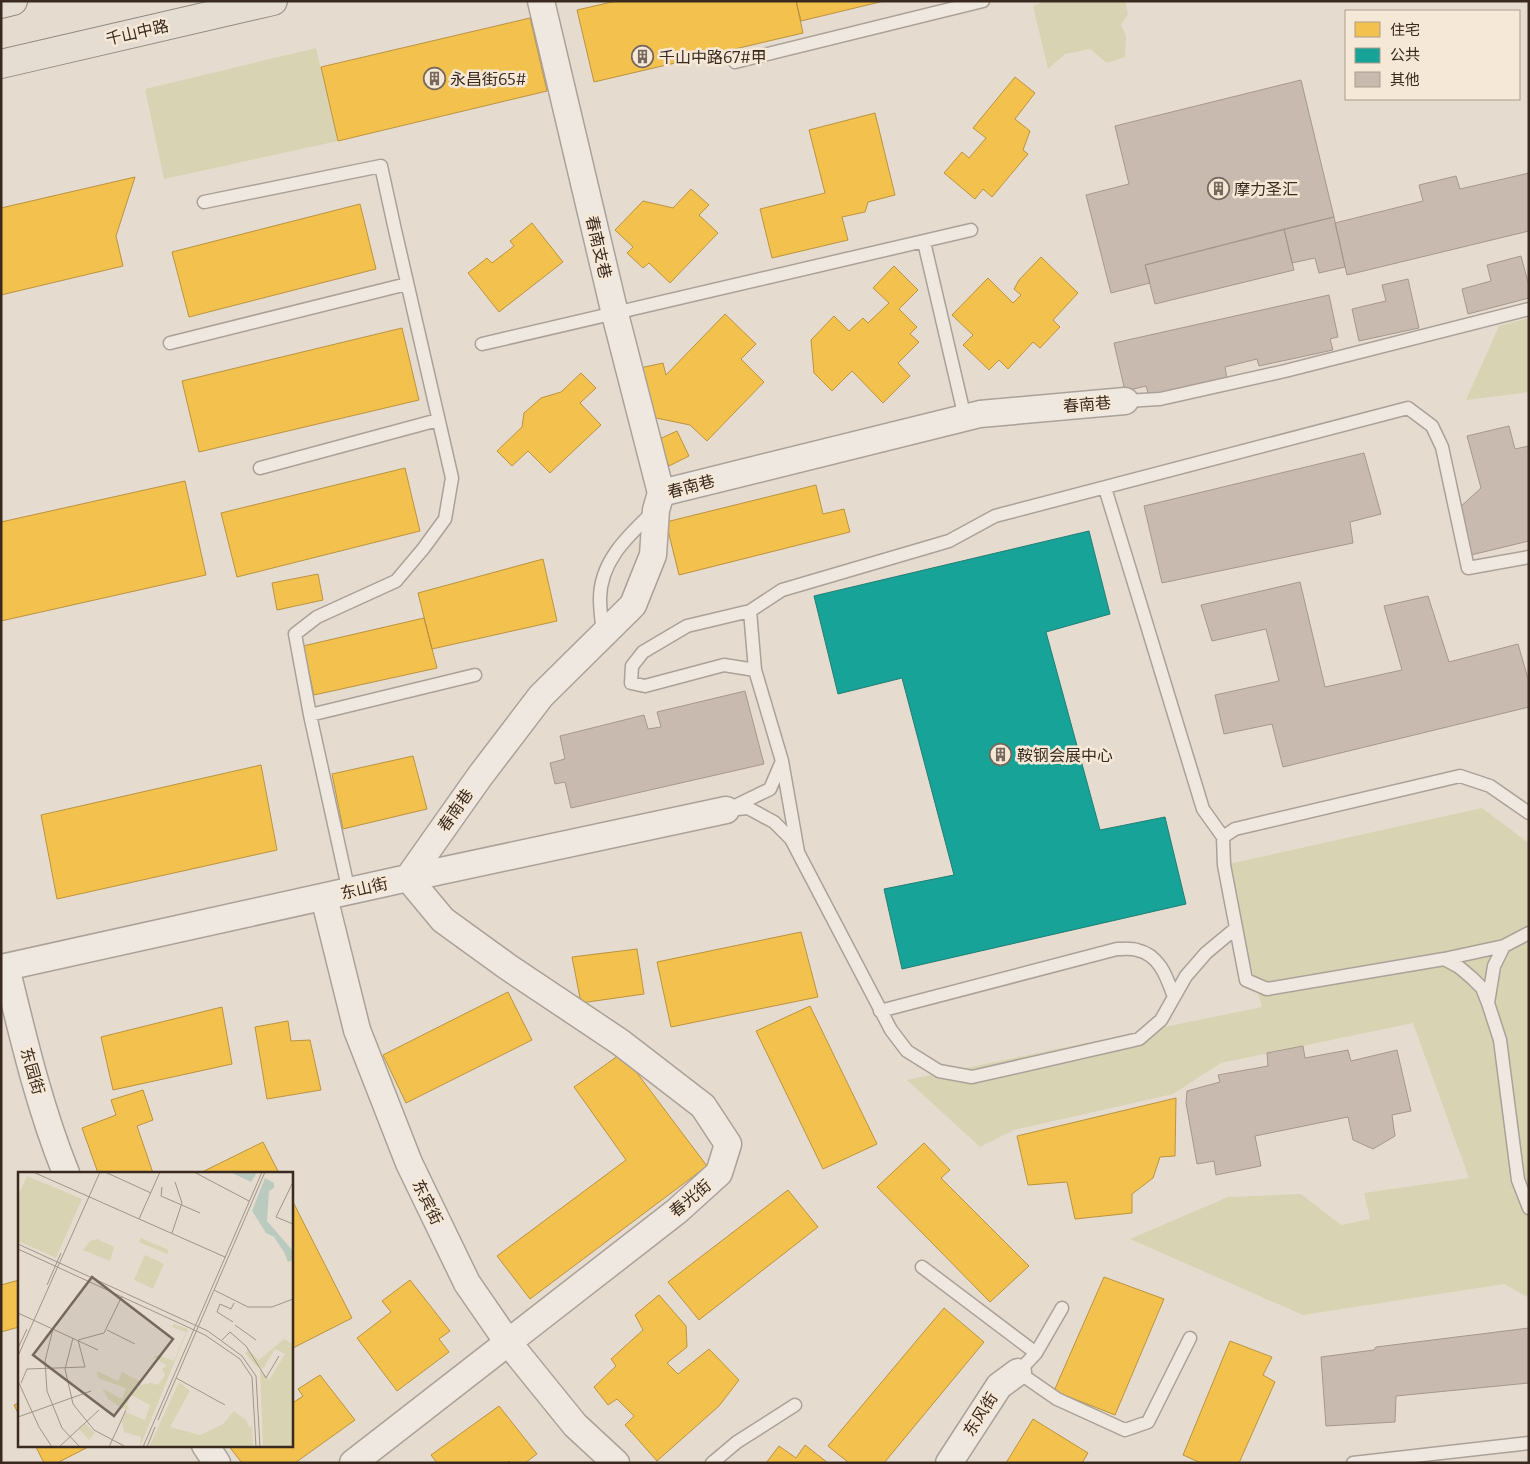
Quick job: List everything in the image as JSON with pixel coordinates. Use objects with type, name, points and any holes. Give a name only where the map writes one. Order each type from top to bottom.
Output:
[{"type":"main road","points":[[1,4],[13,1]]},
{"type":"main road","name":"千山中路","points":[[1,64],[273,1]]},
{"type":"street","name":"春南支巷","points":[[541,1],[658,501]]},
{"type":"street","name":"春南巷","points":[[408,878],[480,776],[541,696],[633,605],[653,555],[658,501],[980,414],[1125,401]]},
{"type":"street","name":"东山街","points":[[4,968],[408,878],[726,810]]},
{"type":"street","name":"春光街","points":[[353,1463],[507,1341],[677,1211],[719,1173],[728,1144],[703,1106],[620,1042],[442,920],[408,878]]},
{"type":"street","name":"东宾街","points":[[336,894],[357,1030],[409,1163],[467,1283],[507,1341],[605,1460]]},
{"type":"street","name":"东园街","points":[[4,968],[28,1061],[66,1172]]},
{"type":"street","name":"东风街","points":[[949,1463],[999,1386],[1018,1372]]},
{"type":"street","points":[[206,1446],[217,1463]]},
{"type":"lane","points":[[735,62],[983,1]]},
{"type":"lane","points":[[204,202],[382,166],[452,478],[445,519],[424,549],[396,581],[317,617],[295,634],[310,715],[336,894]]},
{"type":"lane","points":[[482,344],[970,230]]},
{"type":"lane","points":[[924,242],[965,418]]},
{"type":"lane","points":[[170,343],[407,284]]},
{"type":"lane","points":[[1125,401],[1160,399],[1275,373],[1529,309]]},
{"type":"lane","points":[[755,670],[724,665],[645,686],[632,682],[632,666],[643,652],[687,626],[750,611],[782,590],[949,541],[995,516],[1408,408],[1432,426],[1442,447],[1468,568],[1529,557]]},
{"type":"lane","points":[[260,468],[438,420]]},
{"type":"lane","points":[[1104,488],[1204,809],[1223,838],[1224,865],[1246,980],[1268,989],[1444,959],[1504,946],[1529,933]]},
{"type":"lane","points":[[603,634],[600,598],[605,569],[624,540],[658,501]]},
{"type":"lane","points":[[750,611],[755,670],[782,761],[798,852]]},
{"type":"lane","points":[[310,715],[475,675]]},
{"type":"lane","points":[[726,810],[770,789],[782,761]]},
{"type":"lane","points":[[1223,838],[1235,829],[1460,776],[1490,786],[1529,813]]},
{"type":"lane","points":[[726,810],[748,808],[774,822],[791,839],[891,1030],[907,1051],[939,1071],[972,1077],[1139,1039],[1161,1020],[1186,976],[1206,953],[1236,928]]},
{"type":"lane","points":[[1488,1003],[1494,966],[1504,946]]},
{"type":"lane","points":[[880,1010],[1117,949],[1138,950],[1154,959],[1164,970],[1174,997]]},
{"type":"lane","points":[[1444,959],[1459,967],[1472,978],[1482,988],[1488,1003],[1500,1040],[1518,1180],[1529,1208]]},
{"type":"lane","points":[[922,1267],[1036,1353]]},
{"type":"lane","points":[[1062,1308],[1036,1353],[1018,1372],[1057,1399],[1125,1430],[1148,1422],[1190,1338]]},
{"type":"lane","points":[[712,1463],[737,1442],[795,1405]]},
{"type":"lane","points":[[1353,1463],[1529,1443]]},
{"type":"shaded area","points":[[1045,1],[1125,1],[1128,14],[1121,25],[1126,36],[1125,57],[1107,63],[1090,49],[1065,54],[1048,69],[1033,6]]},
{"type":"shaded area","points":[[316,48],[338,141],[164,179],[145,89]]},
{"type":"shaded area","points":[[1529,318],[1529,392],[1466,400],[1499,326]]},
{"type":"shaded area","points":[[1482,808],[1526,841],[1529,841],[1529,1298],[1504,1284],[1303,1315],[1130,1239],[1228,1197],[1301,1194],[1341,1225],[1370,1219],[1364,1193],[1469,1178],[1413,1023],[1221,1063],[1173,1094],[1014,1130],[980,1147],[907,1080],[1262,1007],[1224,865]]},
{"type":"building: 住宅","name":"千山中路67#甲","points":[[616,1],[796,1],[803,33],[594,82],[577,10]]},
{"type":"building: 住宅","points":[[796,1],[884,1],[801,21]]},
{"type":"building: 住宅","name":"永昌街65#","points":[[530,18],[547,91],[338,141],[321,67]]},
{"type":"building: 住宅","points":[[1015,77],[1035,93],[1015,119],[1030,131],[1023,150],[1028,154],[992,197],[983,189],[975,199],[944,173],[962,152],[969,158],[986,138],[973,128]]},
{"type":"building: 住宅","points":[[875,113],[895,195],[868,202],[865,212],[842,217],[848,240],[772,258],[760,209],[825,193],[809,130]]},
{"type":"building: 住宅","points":[[135,177],[116,236],[123,266],[1,295],[1,208]]},
{"type":"building: 住宅","points":[[691,189],[709,205],[699,215],[718,233],[670,283],[649,263],[643,268],[627,253],[633,247],[615,230],[643,201],[673,208]]},
{"type":"building: 住宅","points":[[360,204],[376,269],[189,317],[172,252]]},
{"type":"building: 住宅","points":[[532,223],[563,262],[499,312],[468,273],[487,258],[492,263],[514,246],[510,241]]},
{"type":"building: 住宅","points":[[1041,257],[1078,293],[1053,320],[1060,327],[1040,348],[1033,342],[1008,369],[999,360],[989,370],[963,345],[973,335],[952,315],[988,278],[1013,303],[1021,295],[1014,289],[1019,280]]},
{"type":"building: 住宅","points":[[894,266],[918,290],[899,309],[917,327],[910,334],[919,342],[898,363],[910,376],[883,403],[852,371],[832,391],[814,373],[811,340],[834,316],[849,331],[863,318],[868,323],[889,303],[873,288]]},
{"type":"building: 住宅","points":[[725,314],[756,344],[741,359],[764,382],[707,441],[690,425],[651,417],[640,368],[663,363],[666,375]]},
{"type":"building: 住宅","points":[[402,328],[419,400],[199,452],[182,381]]},
{"type":"building: 住宅","points":[[581,373],[596,388],[580,403],[601,425],[550,473],[528,451],[512,466],[497,451],[522,427],[524,413],[541,398],[561,392]]},
{"type":"building: 住宅","points":[[677,431],[689,456],[669,466],[657,440]]},
{"type":"building: 住宅","points":[[405,468],[420,531],[237,577],[221,513]]},
{"type":"building: 住宅","points":[[185,481],[206,575],[1,621],[1,522]]},
{"type":"building: 住宅","points":[[816,485],[823,514],[844,509],[850,532],[679,575],[666,522]]},
{"type":"building: 住宅","points":[[543,559],[557,621],[432,649],[418,593]]},
{"type":"building: 住宅","points":[[318,574],[323,600],[277,610],[272,583]]},
{"type":"building: 住宅","points":[[424,618],[437,668],[314,695],[303,646]]},
{"type":"building: 住宅","points":[[413,756],[427,809],[343,829],[332,774]]},
{"type":"building: 住宅","points":[[261,765],[277,850],[57,899],[41,815]]},
{"type":"building: 住宅","points":[[801,932],[818,997],[671,1027],[657,962]]},
{"type":"building: 住宅","points":[[637,949],[644,994],[581,1003],[572,957]]},
{"type":"building: 住宅","points":[[508,992],[532,1040],[406,1103],[383,1055]]},
{"type":"building: 住宅","points":[[810,1006],[877,1144],[823,1169],[756,1031]]},
{"type":"building: 住宅","points":[[222,1007],[232,1064],[113,1090],[101,1037]]},
{"type":"building: 住宅","points":[[288,1021],[291,1041],[310,1040],[321,1090],[267,1099],[255,1027]]},
{"type":"building: 住宅","points":[[622,1053],[707,1166],[530,1299],[497,1256],[626,1160],[574,1087]]},
{"type":"building: 住宅","points":[[143,1090],[153,1120],[137,1126],[153,1172],[98,1172],[82,1128],[116,1115],[111,1100]]},
{"type":"building: 住宅","points":[[1176,1098],[1175,1156],[1160,1157],[1153,1178],[1132,1194],[1132,1213],[1075,1219],[1067,1182],[1028,1185],[1017,1136]]},
{"type":"building: 住宅","points":[[263,1142],[278,1172],[202,1172]]},
{"type":"building: 住宅","points":[[924,1143],[950,1170],[941,1178],[1029,1266],[990,1302],[877,1187]]},
{"type":"building: 住宅","points":[[788,1190],[818,1227],[699,1320],[668,1282]]},
{"type":"building: 住宅","points":[[292,1200],[352,1318],[292,1348]]},
{"type":"building: 住宅","points":[[1104,1277],[1164,1299],[1115,1415],[1054,1391]]},
{"type":"building: 住宅","points":[[18,1280],[18,1327],[1,1332],[1,1285]]},
{"type":"building: 住宅","points":[[410,1280],[450,1331],[439,1339],[449,1352],[397,1391],[357,1338],[391,1312],[382,1301]]},
{"type":"building: 住宅","points":[[659,1295],[686,1326],[687,1347],[667,1363],[678,1374],[709,1349],[739,1380],[719,1406],[657,1461],[625,1425],[634,1416],[617,1399],[608,1405],[594,1387],[616,1366],[611,1359],[643,1330],[635,1315]]},
{"type":"building: 住宅","points":[[944,1308],[984,1342],[884,1463],[849,1463],[828,1446]]},
{"type":"building: 住宅","points":[[1230,1341],[1272,1357],[1263,1375],[1275,1382],[1239,1463],[1201,1463],[1183,1455]]},
{"type":"building: 住宅","points":[[320,1375],[355,1420],[295,1463],[242,1463],[229,1446],[292,1446],[292,1403],[303,1396],[298,1389]]},
{"type":"building: 住宅","points":[[18,1403],[18,1413],[14,1405]]},
{"type":"building: 住宅","points":[[499,1406],[537,1454],[525,1463],[511,1463],[509,1461],[507,1463],[437,1463],[431,1455]]},
{"type":"building: 住宅","points":[[1033,1419],[1088,1453],[1082,1463],[1006,1463]]},
{"type":"building: 住宅","points":[[805,1445],[828,1463],[766,1463],[779,1446],[796,1458]]},
{"type":"building: 住宅","points":[[36,1446],[90,1446],[57,1463],[44,1463]]},
{"type":"building: 公共","name":"鞍钢会展中心","points":[[1089,531],[1110,614],[1046,632],[1100,830],[1165,817],[1186,904],[902,969],[884,889],[954,875],[902,678],[838,694],[814,596]]},
{"type":"building: 其他","name":"摩力圣汇","points":[[1301,80],[1334,217],[1145,265],[1150,283],[1111,293],[1086,195],[1129,184],[1115,126]]},
{"type":"building: 其他","points":[[1529,173],[1529,231],[1347,275],[1335,223],[1423,201],[1419,185],[1456,176],[1460,189]]},
{"type":"building: 其他","points":[[1334,217],[1345,267],[1319,273],[1315,258],[1292,263],[1284,229]]},
{"type":"building: 其他","points":[[1284,229],[1294,270],[1155,304],[1145,265]]},
{"type":"building: 其他","points":[[1521,256],[1529,286],[1529,298],[1468,314],[1462,289],[1491,281],[1487,265]]},
{"type":"building: 其他","points":[[1408,279],[1419,328],[1359,341],[1352,309],[1386,301],[1382,285]]},
{"type":"building: 其他","points":[[1329,295],[1338,337],[1330,339],[1333,350],[1259,366],[1257,359],[1225,367],[1227,379],[1149,396],[1146,386],[1125,391],[1114,343]]},
{"type":"building: 其他","points":[[1509,426],[1515,449],[1529,446],[1529,541],[1471,555],[1459,508],[1481,488],[1467,436]]},
{"type":"building: 其他","points":[[1364,453],[1381,514],[1350,522],[1353,543],[1162,583],[1144,506]]},
{"type":"building: 其他","points":[[1300,582],[1325,687],[1402,670],[1384,606],[1428,596],[1449,662],[1518,644],[1529,682],[1529,707],[1283,767],[1272,724],[1224,734],[1215,695],[1279,681],[1266,629],[1212,641],[1201,605]]},
{"type":"building: 其他","points":[[745,691],[764,764],[571,808],[565,782],[555,784],[550,763],[565,759],[560,736],[644,715],[648,729],[661,727],[657,712]]},
{"type":"building: 其他","points":[[1303,1046],[1305,1058],[1348,1050],[1351,1061],[1397,1050],[1411,1111],[1392,1115],[1395,1136],[1373,1149],[1353,1140],[1348,1117],[1255,1136],[1261,1166],[1216,1175],[1214,1161],[1197,1164],[1186,1103],[1187,1091],[1220,1082],[1218,1075],[1268,1066],[1267,1053]]},
{"type":"building: 其他","points":[[1529,1328],[1529,1383],[1396,1396],[1395,1422],[1326,1426],[1321,1357],[1374,1350],[1376,1347]]},
{"type":"place","name":"千山中路67#甲","points":[[643,57]]},
{"type":"place","name":"永昌街65#","points":[[434,79]]},
{"type":"place","name":"摩力圣汇","points":[[1218,189]]},
{"type":"place","name":"鞍钢会展中心","points":[[1001,755]]}]
